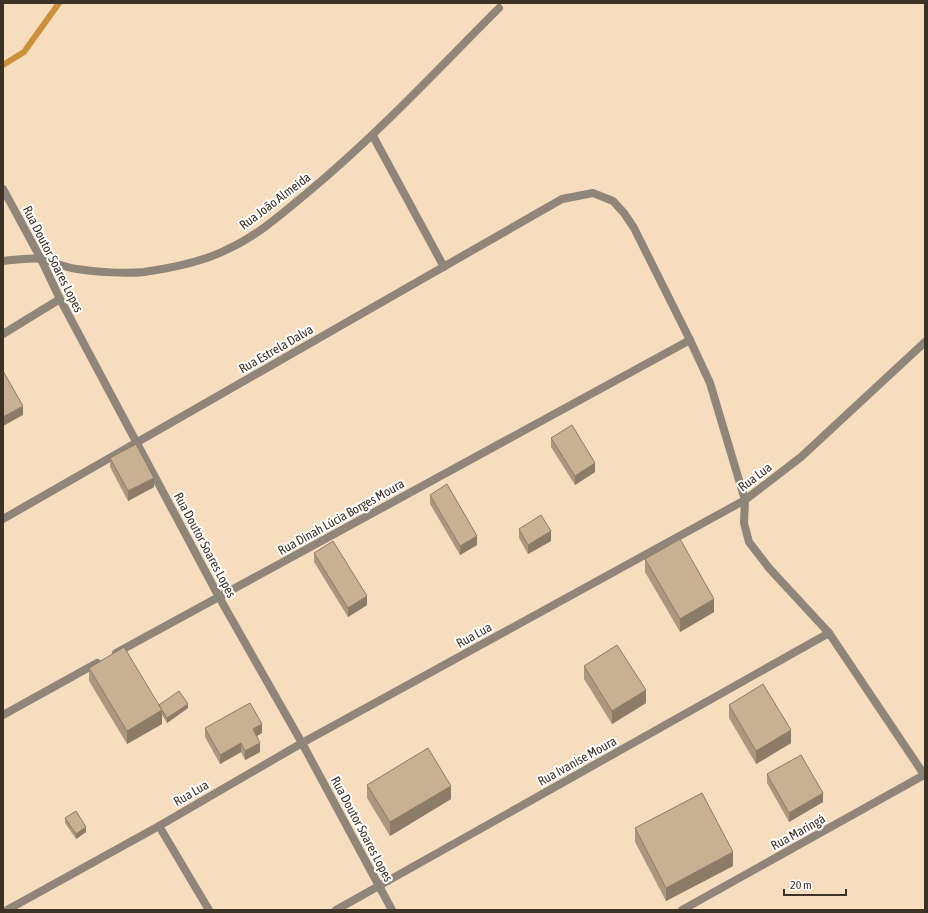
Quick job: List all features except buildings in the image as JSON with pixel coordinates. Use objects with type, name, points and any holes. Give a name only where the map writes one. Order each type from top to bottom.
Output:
[{"type":"street","name":"Rua João Almeida","points":[[3,261],[41,259],[76,269],[105,272],[142,272],[207,258],[228,250],[249,238],[290,207],[373,136],[499,8]]},
{"type":"street","points":[[373,136],[444,267]]},
{"type":"street","name":"Rua Doutor Soares Lopes","points":[[3,189],[136,443],[219,597],[302,743],[392,910]]},
{"type":"street","name":"Rua Estrela Dalva","points":[[3,519],[562,199],[594,193],[613,202],[624,213],[637,234],[710,383],[745,500],[744,524],[749,542],[769,568],[829,633],[925,775]]},
{"type":"street","points":[[3,334],[60,299]]},
{"type":"street","name":"Rua Dinah Lúcia Borges Moura","points":[[3,715],[690,340]]},
{"type":"street","name":"Rua Lua","points":[[7,910],[159,826],[302,743],[745,500],[801,457],[925,342]]},
{"type":"street","name":"Rua Ivanise Moura","points":[[336,910],[829,633]]},
{"type":"street","name":"Rua Maringá","points":[[682,910],[925,775]]},
{"type":"street","points":[[159,826],[209,910]]},
{"type":"waterway","points":[[3,65],[24,52],[59,3]]}]
